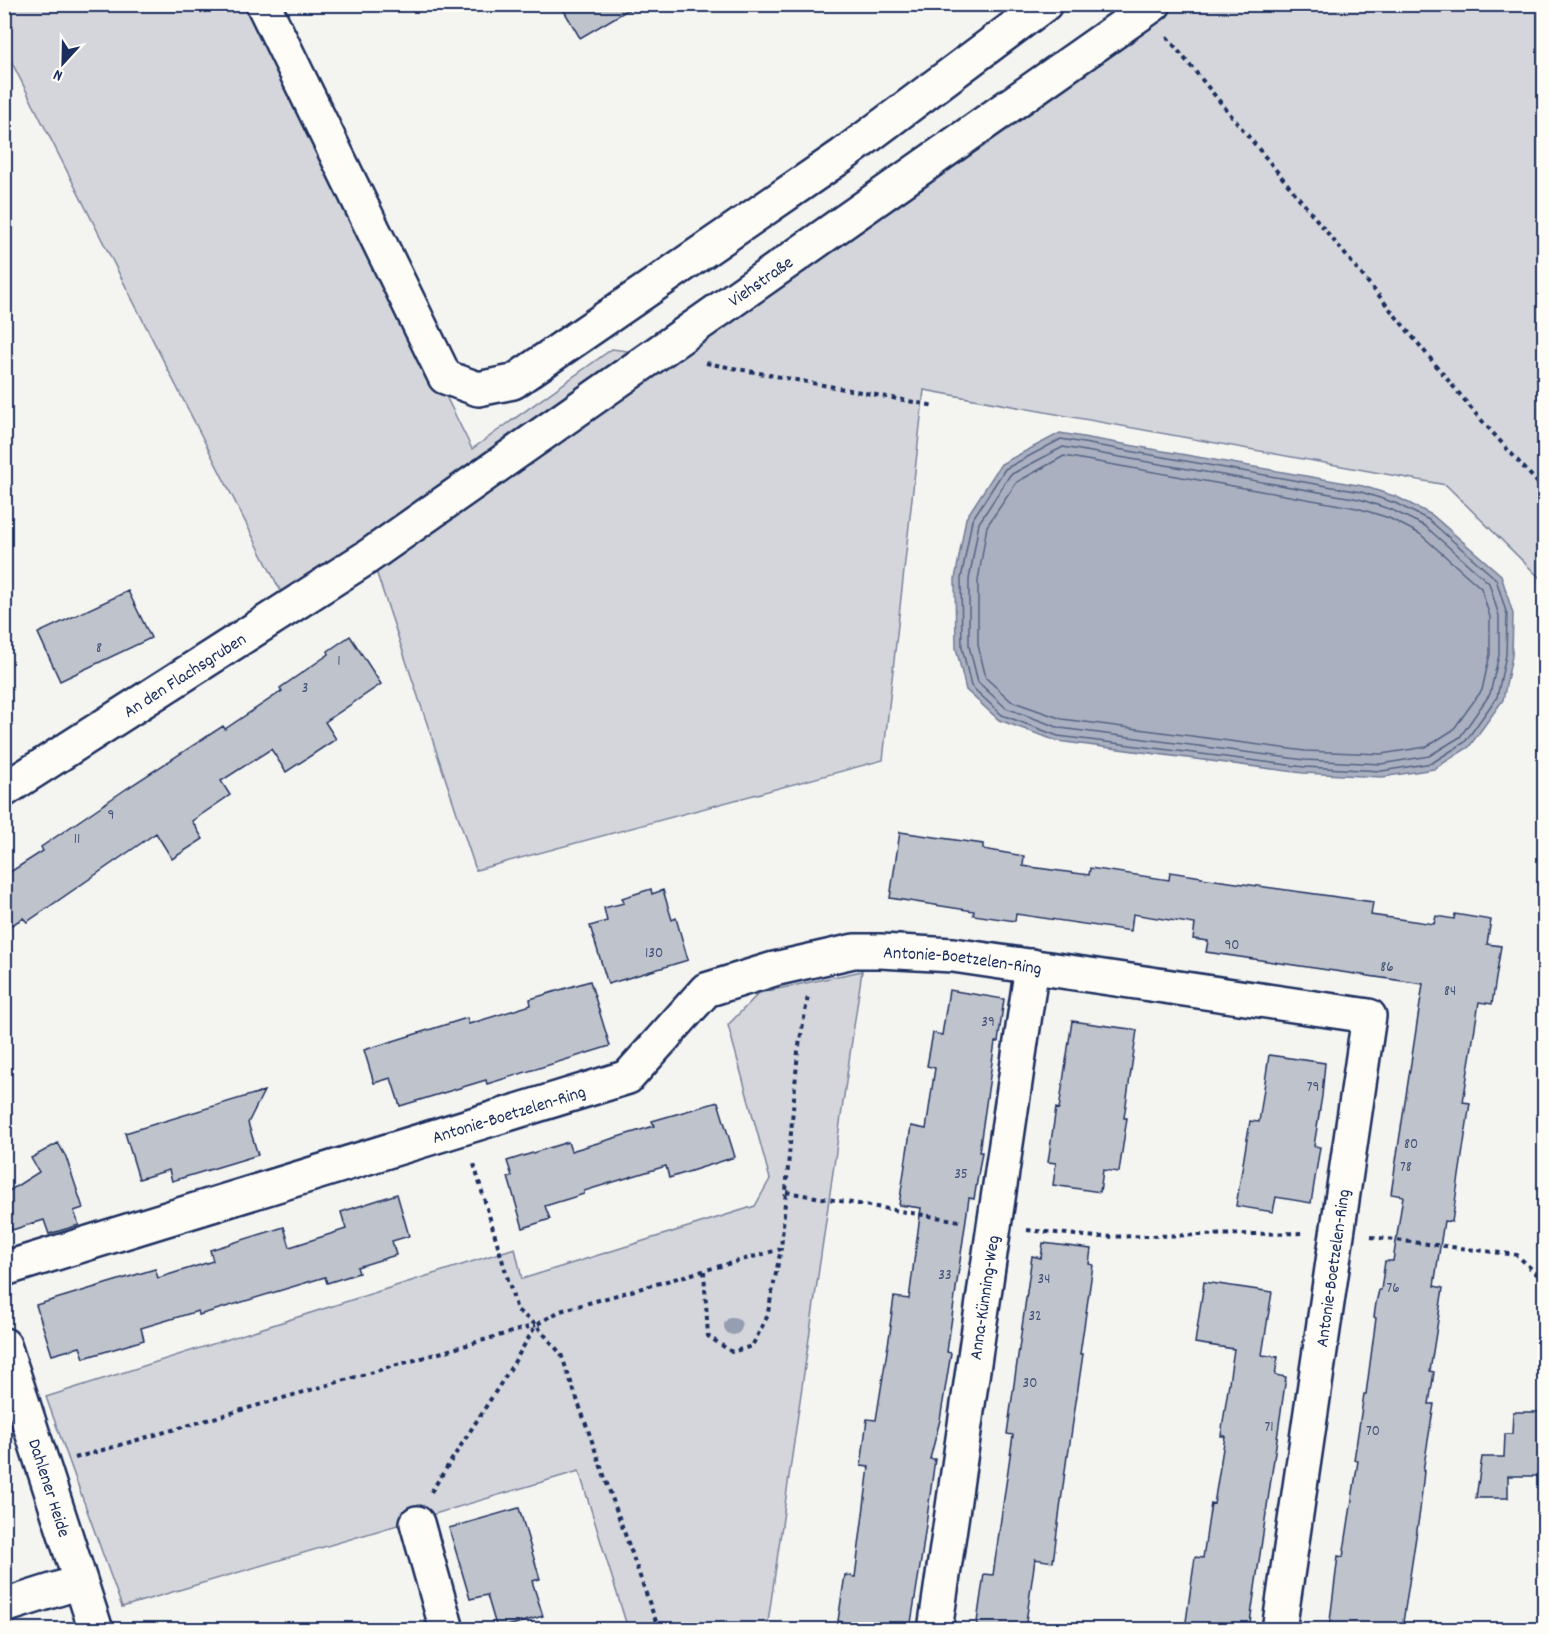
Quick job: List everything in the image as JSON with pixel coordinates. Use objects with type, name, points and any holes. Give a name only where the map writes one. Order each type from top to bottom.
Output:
[{"type":"street","points":[[263,4],[445,377],[478,389],[513,382],[843,155],[1045,4]]},
{"type":"street","name":"Viehstraße","points":[[366,558],[1150,8]]},
{"type":"street","name":"An den Flachsgruben","points":[[4,790],[366,558]]},
{"type":"street","name":"Antonie-Boetzelen-Ring","points":[[4,1269],[628,1077],[706,990],[774,969],[854,951],[953,955],[1369,1016],[1279,1629]]},
{"type":"street","name":"Anna-Künning-Weg","points":[[935,1629],[1032,966]]},
{"type":"street","name":"Dahlener Heide","points":[[4,1345],[96,1629]]},
{"type":"street","points":[[417,1523],[447,1629]]},
{"type":"street","points":[[4,1606],[80,1582]]},
{"type":"path","points":[[1150,8],[1475,413],[1545,490]]},
{"type":"path","points":[[696,361],[935,406]]},
{"type":"path","points":[[704,1271],[708,1336],[732,1352],[752,1346],[767,1317],[782,1249],[798,1051],[815,960]]},
{"type":"path","points":[[463,1128],[517,1310],[536,1325],[561,1354],[659,1629]]},
{"type":"path","points":[[786,1192],[994,1227],[1096,1237],[1311,1233]]},
{"type":"path","points":[[1361,1235],[1517,1255],[1545,1281]]},
{"type":"path","points":[[44,1467],[536,1325],[560,1311],[782,1249]]},
{"type":"path","points":[[417,1523],[415,1517],[536,1325]]},
{"type":"shaded area","points":[[5,5],[253,5],[472,449],[612,349],[673,357],[1147,5],[1544,5],[1544,576],[1540,578],[1446,485],[924,390],[883,760],[476,870],[368,547],[285,600],[5,49]]},
{"type":"shaded area","points":[[862,971],[767,1629],[628,1629],[579,1471],[122,1607],[46,1397],[515,1248],[522,1279],[755,1206],[770,1179],[728,1025],[759,993]]},
{"type":"water","points":[[1060,433],[1363,486],[1397,497],[1432,515],[1501,575],[1513,614],[1512,656],[1503,700],[1469,747],[1434,769],[1382,777],[1303,773],[1057,741],[999,720],[966,690],[956,648],[955,579],[966,518],[1001,464]]},
{"type":"building","points":[[560,4],[638,4],[580,38]]},
{"type":"building","points":[[128,591],[151,638],[60,681],[38,633]]},
{"type":"building","points":[[350,636],[381,684],[325,722],[336,739],[286,772],[271,749],[221,781],[230,795],[192,821],[203,839],[172,859],[156,833],[27,922],[23,918],[4,930],[4,876],[43,851],[41,847],[126,789],[223,726],[225,729],[282,691],[280,688],[329,654],[328,651]]},
{"type":"building","points":[[900,832],[983,844],[983,849],[1024,856],[1023,866],[1089,875],[1090,868],[1169,880],[1170,872],[1373,902],[1371,915],[1434,924],[1436,916],[1454,919],[1455,914],[1491,920],[1487,944],[1501,946],[1492,1004],[1479,1002],[1463,1102],[1470,1103],[1452,1222],[1444,1221],[1434,1286],[1443,1288],[1430,1371],[1434,1372],[1429,1404],[1434,1404],[1402,1629],[1329,1629],[1338,1556],[1343,1557],[1358,1461],[1354,1460],[1364,1394],[1366,1394],[1376,1303],[1379,1290],[1381,1290],[1385,1261],[1393,1261],[1403,1196],[1391,1194],[1423,984],[1206,952],[1208,941],[1193,939],[1195,924],[1133,914],[1131,931],[1016,914],[1015,921],[973,915],[974,911],[890,898]]},
{"type":"building","points":[[651,889],[652,894],[663,890],[672,920],[676,918],[688,960],[608,984],[590,926],[607,921],[604,908],[624,903],[622,898]]},
{"type":"building","points":[[590,981],[610,1046],[487,1084],[486,1080],[400,1106],[391,1078],[374,1083],[364,1050],[467,1018],[469,1024],[531,1005],[530,999]]},
{"type":"building","points":[[949,990],[1004,999],[998,1042],[995,1042],[974,1199],[969,1198],[947,1352],[951,1353],[940,1420],[930,1459],[935,1459],[922,1554],[910,1629],[850,1629],[851,1624],[838,1621],[845,1575],[855,1577],[869,1467],[861,1466],[867,1419],[876,1420],[894,1297],[909,1299],[921,1208],[899,1205],[911,1126],[926,1129],[935,1068],[927,1066],[933,1033],[942,1035]]},
{"type":"building","points":[[1072,1021],[1137,1030],[1124,1118],[1127,1118],[1119,1172],[1103,1170],[1100,1192],[1053,1185],[1056,1163],[1048,1162],[1056,1108],[1059,1109]]},
{"type":"building","points":[[1269,1055],[1325,1063],[1314,1146],[1320,1147],[1311,1203],[1276,1197],[1273,1212],[1236,1206],[1250,1121],[1259,1122]]},
{"type":"building","points":[[264,1091],[248,1123],[258,1155],[172,1181],[169,1170],[139,1179],[125,1133]]},
{"type":"building","points":[[718,1102],[735,1157],[669,1178],[666,1166],[584,1191],[584,1194],[545,1206],[550,1219],[523,1228],[508,1177],[512,1176],[507,1161],[568,1142],[571,1151],[654,1126],[652,1121]]},
{"type":"building","points":[[58,1143],[66,1157],[83,1208],[74,1211],[79,1225],[49,1234],[44,1220],[12,1230],[4,1207],[4,1194],[39,1172],[31,1158]]},
{"type":"building","points":[[397,1194],[409,1236],[392,1241],[396,1255],[357,1267],[359,1273],[327,1283],[325,1277],[199,1315],[198,1311],[141,1328],[144,1340],[84,1358],[80,1347],[52,1355],[36,1305],[155,1269],[158,1278],[213,1261],[210,1250],[284,1227],[290,1247],[346,1229],[341,1212]]},
{"type":"building","points":[[1043,1243],[1091,1249],[1089,1264],[1093,1265],[1080,1354],[1083,1354],[1053,1562],[1035,1559],[1025,1629],[976,1629],[984,1574],[993,1575],[1013,1435],[1007,1434],[1032,1256],[1041,1258]]},
{"type":"building","points":[[1204,1282],[1272,1292],[1262,1355],[1278,1357],[1275,1375],[1286,1377],[1249,1629],[1185,1629],[1195,1557],[1203,1558],[1211,1503],[1214,1504],[1225,1436],[1221,1436],[1234,1349],[1195,1343]]},
{"type":"building","points":[[1513,1412],[1545,1412],[1545,1476],[1508,1476],[1508,1498],[1476,1498],[1482,1457],[1504,1457],[1505,1434],[1512,1434]]},
{"type":"building","points":[[519,1508],[540,1579],[532,1581],[543,1616],[497,1629],[487,1595],[470,1599],[449,1528]]}]
